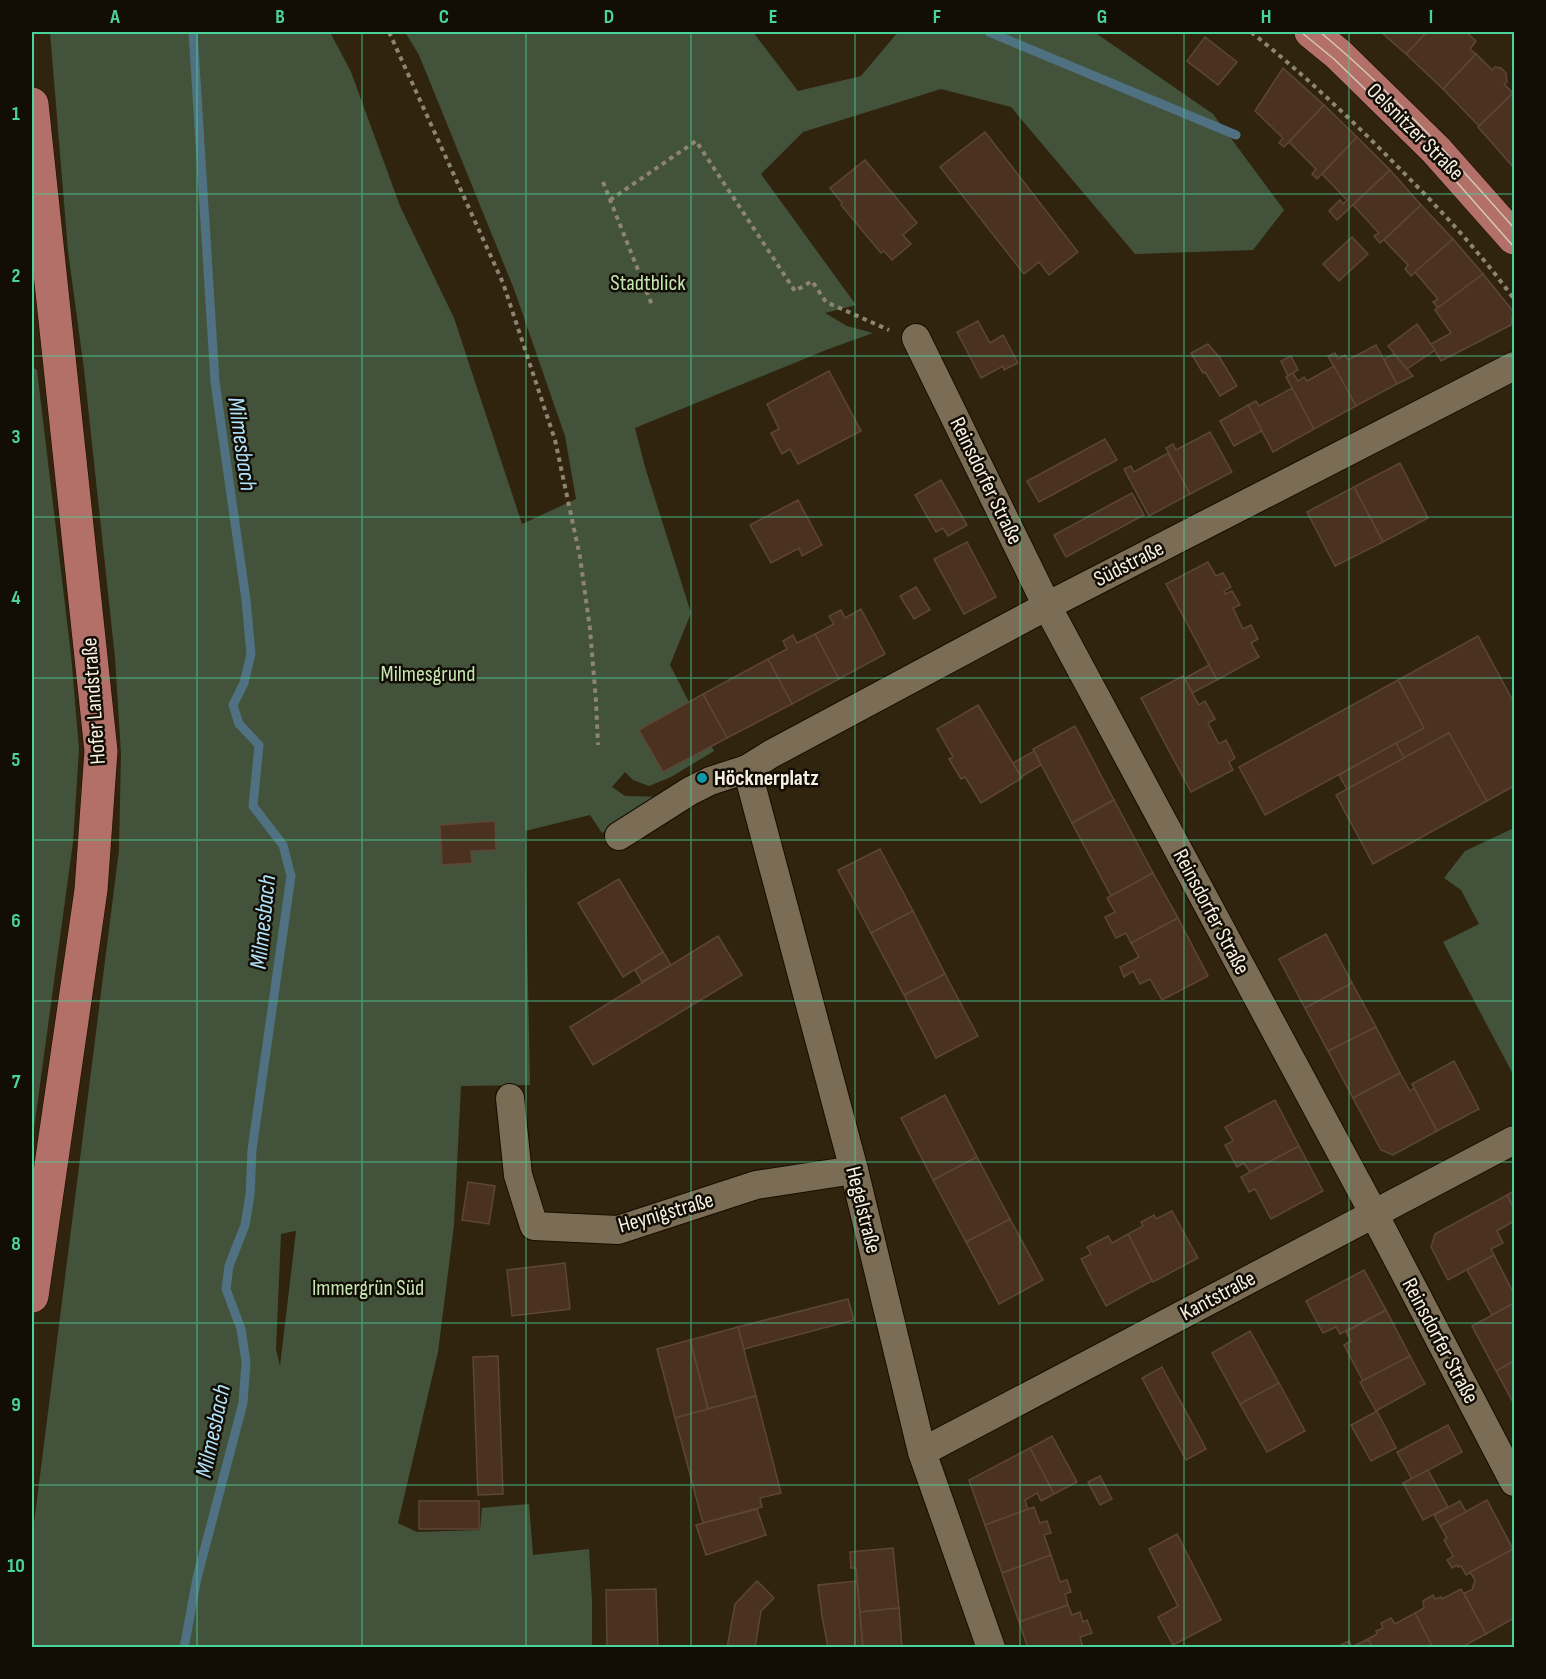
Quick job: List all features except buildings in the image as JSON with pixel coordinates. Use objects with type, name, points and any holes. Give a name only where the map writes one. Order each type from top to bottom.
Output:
[{"type":"main road","name":"Oelsnitzer Straße","points":[[1311,32],[1338,54],[1436,150],[1515,238]]},
{"type":"main road","name":"Hofer Landstraße","points":[[32,104],[101,751],[91,890],[32,1296]]},
{"type":"street","name":"Reinsdorfer Straße","points":[[916,338],[1047,606],[1374,1214],[1515,1482]]},
{"type":"street","name":"Südstraße","points":[[747,769],[790,743],[1047,606],[1515,366]]},
{"type":"street","points":[[619,836],[710,780],[747,769]]},
{"type":"street","name":"Hegelstraße","points":[[747,769],[854,1170],[922,1452],[991,1647]]},
{"type":"street","name":"Heynigstraße","points":[[510,1098],[518,1175],[534,1226],[618,1230],[756,1185],[854,1170]]},
{"type":"street","name":"Kantstraße","points":[[922,1452],[1515,1140]]},
{"type":"path","points":[[389,32],[503,284],[555,440],[582,567],[590,629],[598,745]]},
{"type":"path","points":[[1251,32],[1289,62],[1427,196],[1493,270],[1515,299]]},
{"type":"path","points":[[610,200],[696,141],[795,291],[812,281],[826,302],[882,328],[916,338]]},
{"type":"path","points":[[603,182],[652,305]]},
{"type":"green space","points":[[50,32],[330,32],[351,72],[400,206],[454,318],[522,524],[576,499],[565,436],[514,289],[419,55],[405,32],[753,32],[798,91],[861,76],[898,32],[1094,32],[1213,114],[1284,210],[1253,250],[1135,254],[1011,107],[941,89],[803,132],[761,174],[856,305],[825,313],[847,326],[873,333],[635,428],[691,613],[670,665],[714,751],[671,777],[649,786],[633,780],[625,772],[612,787],[625,796],[664,797],[602,833],[590,815],[525,831],[530,1085],[461,1086],[454,1225],[438,1352],[398,1523],[417,1532],[480,1530],[482,1508],[529,1504],[533,1555],[589,1549],[592,1647],[32,1648],[32,1539],[119,850],[121,754],[115,658],[84,369],[68,251]],"holes":[[[296,1231],[280,1366],[276,1349],[281,1234]]]},
{"type":"green space","points":[[32,367],[37,370],[71,655],[79,749],[73,842],[32,1143]]},
{"type":"green space","points":[[1514,828],[1514,1076],[1443,942],[1479,924],[1461,890],[1444,878],[1465,851]]},
{"type":"waterway","name":"Milmesbach","points":[[184,1648],[197,1578],[243,1403],[246,1362],[241,1329],[226,1289],[229,1266],[245,1225],[250,1195],[252,1150],[291,876],[283,845],[253,806],[259,745],[239,724],[233,705],[244,683],[251,654],[246,600],[215,382],[193,32]]},
{"type":"waterway","points":[[989,32],[1236,135]]},
{"type":"tram line","points":[[1301,32],[1334,59],[1432,154],[1514,247]]},
{"type":"tram line","points":[[1320,32],[1372,78],[1445,151],[1514,228]]},
{"type":"place","name":"Höcknerplatz","points":[[702,778]]},
{"type":"park label","name":"Stadtblick","points":[[648,283]]},
{"type":"park label","name":"Milmesgrund","points":[[428,674]]},
{"type":"park label","name":"Immergrün Süd","points":[[368,1288]]}]
